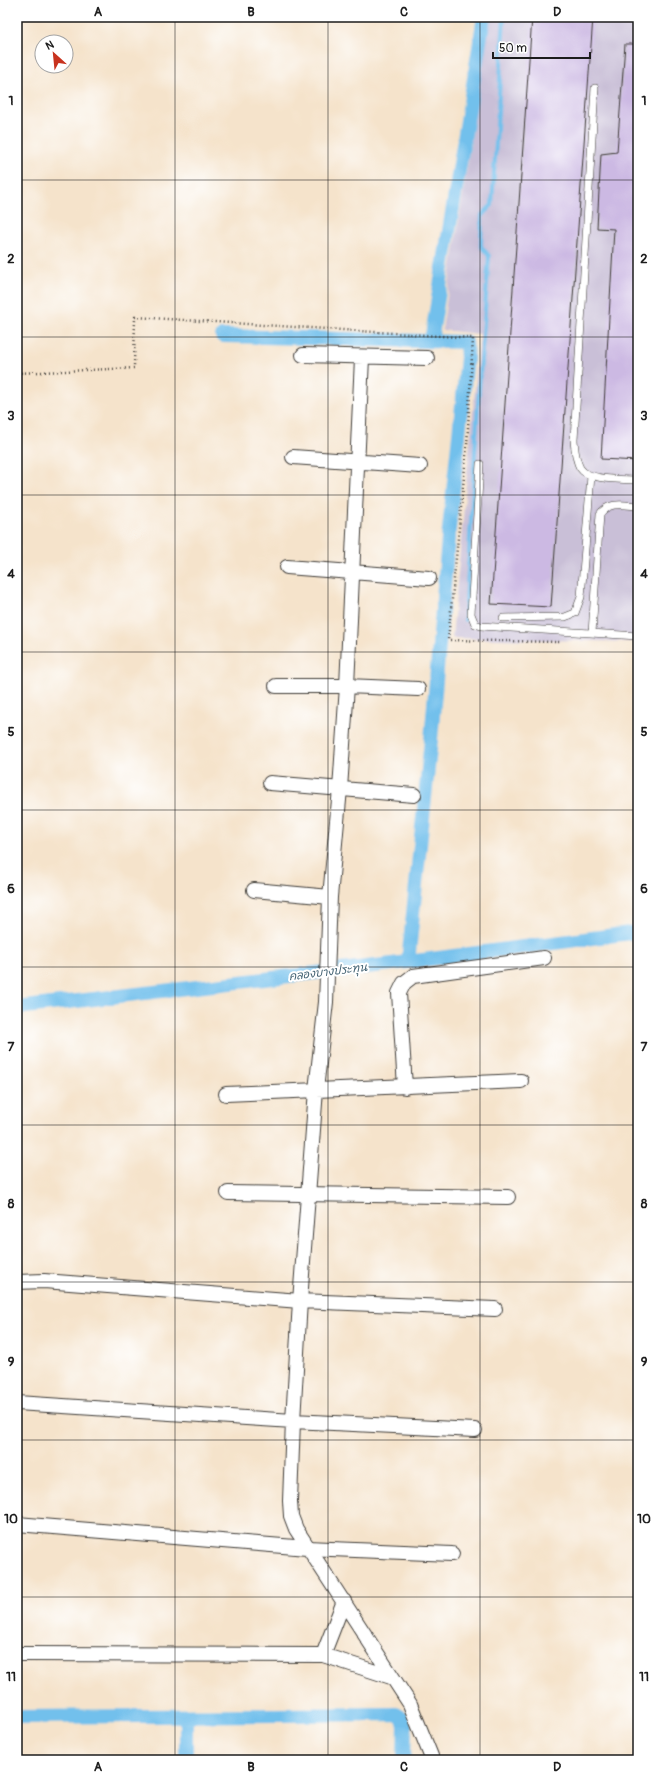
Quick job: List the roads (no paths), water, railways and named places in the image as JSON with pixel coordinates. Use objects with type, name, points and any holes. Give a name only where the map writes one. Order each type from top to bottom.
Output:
[{"type":"street","points":[[303,355],[362,358],[427,358]]},
{"type":"street","points":[[362,358],[347,686],[340,789],[330,897],[330,940],[326,1002],[316,1090],[300,1301],[293,1422],[291,1516],[296,1529],[307,1548],[344,1601],[391,1677],[410,1704],[431,1756]]},
{"type":"street","points":[[293,457],[357,463],[420,466]]},
{"type":"street","points":[[287,567],[429,578]]},
{"type":"street","points":[[276,686],[347,686],[418,689]]},
{"type":"street","points":[[270,783],[414,795]]},
{"type":"street","points":[[254,890],[330,897]]},
{"type":"street","points":[[405,1087],[399,993],[404,983],[413,976],[544,958]]},
{"type":"street","points":[[226,1094],[521,1081]]},
{"type":"street","points":[[228,1193],[508,1197]]},
{"type":"street","points":[[17,1282],[44,1281],[300,1301],[495,1309]]},
{"type":"street","points":[[17,1403],[293,1422],[475,1430]]},
{"type":"street","points":[[17,1524],[307,1548],[452,1554]]},
{"type":"street","points":[[323,1656],[344,1601]]},
{"type":"street","points":[[17,1654],[323,1656],[391,1677]]},
{"type":"lane","points":[[595,88],[574,440],[575,456],[581,469],[591,476],[638,480]]},
{"type":"lane","points":[[480,464],[471,614],[472,620],[475,624],[481,626],[638,636]]},
{"type":"lane","points":[[503,618],[565,617],[575,613],[581,597],[591,476]]},
{"type":"lane","points":[[592,633],[600,514],[604,508],[609,505],[638,506]]},
{"type":"waterway","points":[[431,341],[484,17]]},
{"type":"waterway","points":[[465,620],[478,403],[489,256],[481,246],[482,215],[492,205],[504,17]]},
{"type":"waterway","points":[[222,336],[466,342],[467,358],[448,539],[431,740],[408,962]]},
{"type":"waterway","name":"คลองบางประทุน","points":[[17,1008],[384,965],[638,932]]},
{"type":"waterway","points":[[17,1717],[396,1714],[402,1717],[405,1725],[404,1760]]},
{"type":"waterway","points":[[186,1717],[186,1760]]}]
